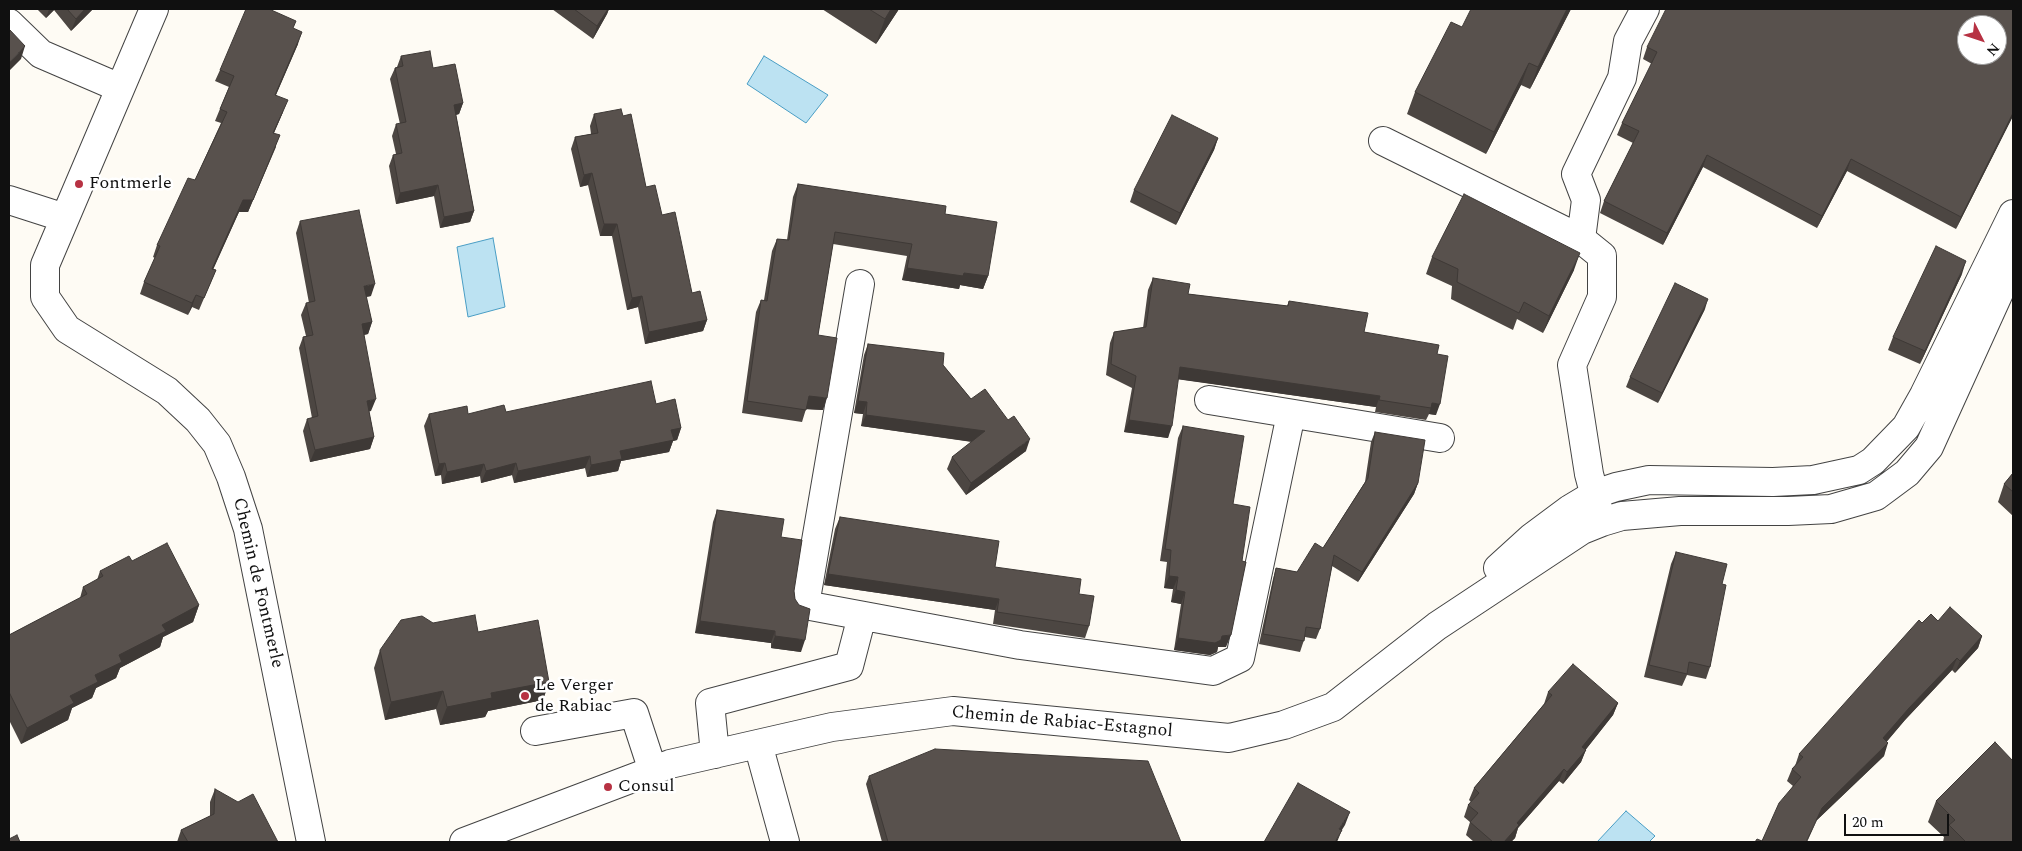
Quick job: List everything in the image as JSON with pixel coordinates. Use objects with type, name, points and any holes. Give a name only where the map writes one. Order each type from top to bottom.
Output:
[{"type":"street","name":"Chemin de Fontmerle","points":[[154,9],[45,265],[45,297],[67,328],[167,391],[198,420],[217,444],[232,477],[248,529],[311,842]]},
{"type":"street","points":[[1581,239],[1586,200],[1576,174],[1622,78],[1628,41],[1645,9]]},
{"type":"street","points":[[9,23],[41,54],[120,88]]},
{"type":"street","points":[[1383,141],[1581,239],[1602,256],[1602,297],[1572,365],[1589,474],[1602,522]]},
{"type":"street","points":[[9,200],[65,218]]},
{"type":"street","name":"Chemin de Rabiac-Estagnol","points":[[1437,626],[1531,538],[1594,494],[1649,480],[1773,482],[1813,480],[1859,470],[1873,462],[1906,427],[1924,395],[2013,214]]},
{"type":"street","name":"Chemin de Rabiac-Estagnol","points":[[464,842],[670,764],[832,727],[953,711],[1229,738],[1284,725],[1333,707],[1437,626],[1575,534],[1602,522],[1622,516],[1680,511],[1831,509],[1876,496],[1907,473],[1929,447],[2013,262]]},
{"type":"street","points":[[860,284],[805,605],[1020,645],[1212,671],[1240,658],[1291,414]]},
{"type":"street","points":[[1209,400],[1440,438]]},
{"type":"street","points":[[1711,511],[1712,481]]},
{"type":"street","points":[[716,754],[710,703],[850,666],[862,616]]},
{"type":"street","points":[[535,732],[634,713],[653,770]]},
{"type":"street","points":[[758,744],[785,842]]},
{"type":"water","points":[[764,56],[828,95],[806,123],[747,84]]},
{"type":"water","points":[[493,238],[505,307],[468,317],[457,247]]},
{"type":"water","points":[[1626,811],[1655,836],[1649,842],[1597,842]]},
{"type":"building","points":[[67,9],[85,9],[76,19]]},
{"type":"building","points":[[246,9],[269,9],[296,21],[293,28],[302,32],[275,95],[288,100],[273,133],[280,135],[253,200],[243,200],[212,269],[216,270],[204,298],[196,295],[192,303],[144,282],[160,246],[157,245],[188,178],[195,180],[227,112],[220,109],[234,76],[220,70]]},
{"type":"building","points":[[574,9],[608,9],[597,26]]},
{"type":"building","points":[[869,9],[891,9],[885,19]]},
{"type":"building","points":[[1471,9],[1567,9],[1538,67],[1529,63],[1494,132],[1415,92],[1451,22],[1462,27]]},
{"type":"building","points":[[1666,9],[2013,9],[2013,113],[1961,217],[1851,159],[1822,216],[1707,155],[1667,233],[1604,201],[1639,131],[1622,123],[1657,52],[1647,47]]},
{"type":"building","points":[[9,29],[25,46],[9,63]]},
{"type":"building","points":[[430,51],[433,68],[455,64],[463,103],[454,105],[474,211],[444,217],[438,185],[400,193],[393,155],[402,153],[396,124],[406,122],[395,68],[403,66],[401,56]]},
{"type":"building","points":[[621,109],[623,116],[631,114],[646,187],[655,185],[662,215],[675,212],[692,293],[700,291],[707,320],[649,332],[642,296],[632,298],[617,224],[604,224],[592,173],[584,175],[575,137],[598,133],[594,114]]},
{"type":"building","points":[[1172,115],[1218,138],[1180,213],[1134,190]]},
{"type":"building","points":[[798,184],[946,206],[945,214],[997,222],[988,276],[964,273],[963,276],[907,268],[912,244],[835,232],[818,335],[837,338],[827,398],[809,396],[806,410],[747,401],[761,300],[767,301],[777,239],[789,240]]},
{"type":"building","points":[[1464,194],[1580,253],[1549,316],[1524,302],[1519,313],[1457,282],[1458,269],[1432,257]]},
{"type":"building","points":[[359,210],[375,284],[364,286],[372,322],[362,324],[376,399],[367,401],[374,437],[315,450],[307,419],[318,416],[303,337],[313,335],[306,303],[315,301],[300,221]]},
{"type":"building","points":[[1936,246],[1966,261],[1925,351],[1893,337]]},
{"type":"building","points":[[1153,278],[1190,284],[1188,294],[1288,306],[1289,301],[1368,313],[1364,332],[1439,345],[1437,354],[1448,356],[1440,404],[1432,403],[1431,408],[1379,400],[1380,396],[1180,367],[1172,426],[1129,420],[1136,376],[1111,364],[1114,332],[1146,327]]},
{"type":"building","points":[[1675,283],[1708,299],[1662,393],[1630,377]]},
{"type":"building","points":[[868,344],[944,353],[943,365],[971,399],[985,389],[1008,420],[1014,416],[1030,439],[971,483],[952,457],[985,431],[866,415],[867,402],[858,401]]},
{"type":"building","points":[[651,381],[656,404],[675,399],[681,428],[671,430],[674,440],[620,451],[622,459],[591,465],[590,456],[518,471],[516,463],[486,471],[484,464],[447,472],[445,463],[439,464],[429,414],[467,406],[468,414],[504,405],[506,412]]},
{"type":"building","points":[[1183,426],[1244,436],[1233,504],[1250,507],[1242,561],[1246,562],[1231,635],[1222,636],[1221,640],[1215,643],[1178,638],[1185,592],[1176,590],[1178,577],[1169,576],[1171,550],[1165,549]]},
{"type":"building","points":[[1375,432],[1425,440],[1418,483],[1362,572],[1334,555],[1320,629],[1306,627],[1304,641],[1263,634],[1276,568],[1297,572],[1315,543],[1323,548],[1368,478]]},
{"type":"building","points":[[2013,473],[2013,492],[2004,484]]},
{"type":"building","points":[[717,510],[784,519],[781,537],[802,540],[794,591],[795,599],[799,605],[810,609],[805,640],[775,636],[775,631],[700,621]]},
{"type":"building","points":[[840,517],[999,541],[995,567],[1081,579],[1079,594],[1094,596],[1089,626],[997,612],[999,599],[828,574]]},
{"type":"building","points":[[167,543],[199,605],[162,625],[166,631],[119,655],[122,662],[95,675],[98,682],[70,696],[74,703],[27,728],[9,692],[9,635],[87,594],[83,587],[103,576],[100,571],[129,556],[132,561]]},
{"type":"building","points":[[1676,552],[1727,564],[1722,584],[1726,585],[1710,667],[1689,662],[1687,674],[1649,665]]},
{"type":"building","points":[[1950,607],[1982,636],[1960,661],[1957,658],[1909,708],[1883,738],[1888,743],[1822,808],[1806,842],[1755,842],[1757,839],[1762,841],[1779,803],[1801,777],[1792,769],[1803,757],[1799,754],[1919,620],[1922,623],[1931,614],[1938,621]]},
{"type":"building","points":[[475,615],[478,632],[538,620],[549,682],[491,693],[492,698],[447,707],[443,691],[391,702],[380,650],[401,620],[422,616],[433,623]]},
{"type":"building","points":[[1573,664],[1618,703],[1582,747],[1586,750],[1567,772],[1564,769],[1517,823],[1519,825],[1504,842],[1493,842],[1470,822],[1478,813],[1468,805],[1479,793],[1474,788],[1552,695],[1548,692]]},
{"type":"building","points":[[1995,742],[2013,761],[2013,842],[1966,842],[1949,825],[1955,820],[1936,801]]},
{"type":"building","points":[[935,749],[1148,761],[1181,842],[888,842],[869,776]]},
{"type":"building","points":[[1298,783],[1350,812],[1339,829],[1342,830],[1335,842],[1264,842]]},
{"type":"building","points":[[215,789],[238,802],[253,794],[278,842],[188,842],[181,830],[214,814]]},
{"type":"building","points":[[17,835],[20,842],[9,842],[9,839]]},
{"type":"place","name":"Fontmerle","points":[[79,184]]},
{"type":"place","name":"Le Verger de Rabiac","points":[[525,696]]},
{"type":"place","name":"Consul","points":[[608,787]]}]
